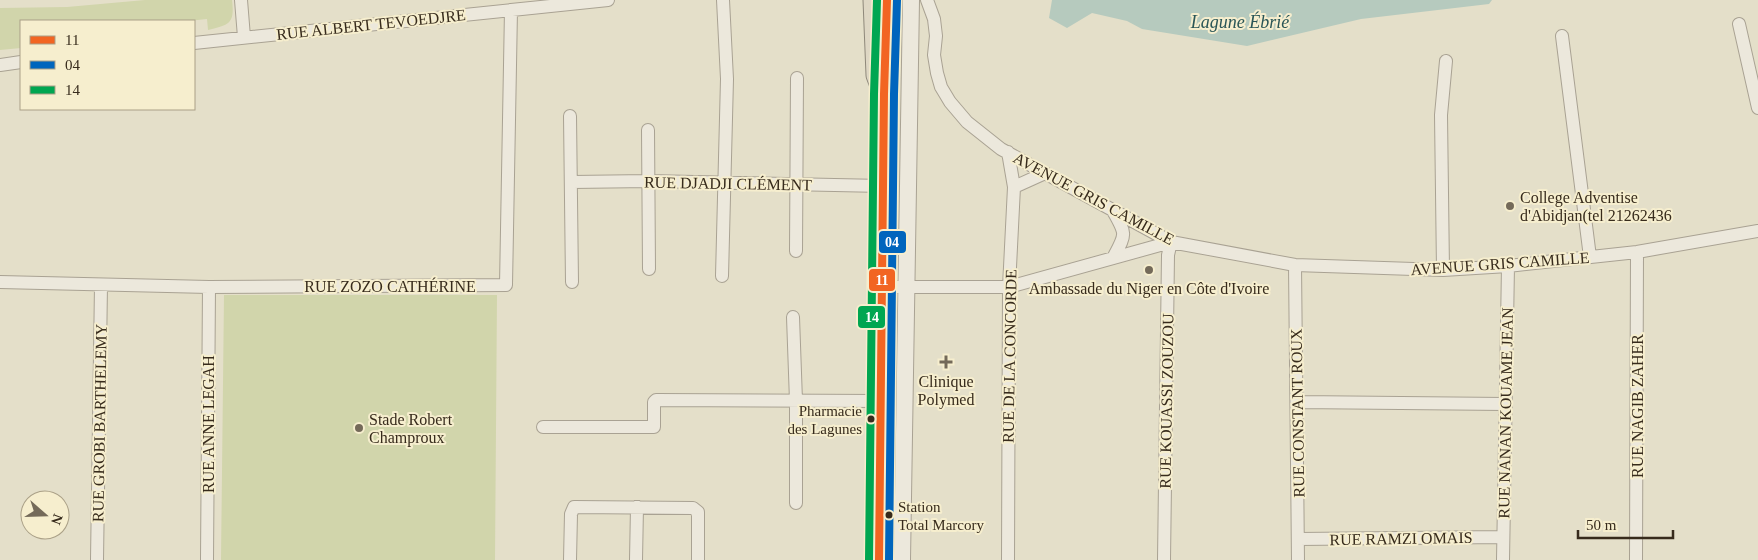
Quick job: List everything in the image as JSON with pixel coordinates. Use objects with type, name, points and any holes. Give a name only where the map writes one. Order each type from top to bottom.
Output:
[{"type":"highway","points":[[874,0],[877,74],[884,94]]},
{"type":"street","points":[[240,0],[244,37]]},
{"type":"street","name":"RUE ALBERT TEVOEDJRE","points":[[195,43],[608,0]]},
{"type":"street","points":[[722,276],[727,79],[723,0]]},
{"type":"street","points":[[879,560],[884,94],[887,0]]},
{"type":"street","points":[[902,560],[911,0]]},
{"type":"street","name":"AVENUE GRIS CAMILLE","points":[[927,0],[934,19],[936,36],[934,55],[941,87],[950,102],[967,122],[1008,152],[1171,242],[1295,265],[1443,270],[1508,266],[1637,252],[1758,231]]},
{"type":"street","name":"RUE ZOZO CATHÉRINE","points":[[0,282],[209,287],[506,285],[511,10]]},
{"type":"street","points":[[1739,24],[1758,108]]},
{"type":"street","points":[[1562,36],[1590,257]]},
{"type":"street","points":[[1443,270],[1441,115],[1446,61]]},
{"type":"street","points":[[0,65],[20,62]]},
{"type":"street","points":[[796,252],[797,78]]},
{"type":"street","points":[[570,116],[572,282]]},
{"type":"street","points":[[648,130],[649,269]]},
{"type":"street","name":"RUE DE LA CONCORDE","points":[[1008,152],[1014,187],[1009,287],[1008,560]]},
{"type":"street","points":[[1014,187],[1045,172]]},
{"type":"street","name":"RUE DJADJI CLÉMENT","points":[[572,182],[649,180],[884,186]]},
{"type":"street","points":[[1113,210],[1123,228],[1124,234],[1113,258]]},
{"type":"street","points":[[882,287],[1009,287],[1171,242]]},
{"type":"street","name":"RUE KOUASSI ZOUZOU","points":[[1164,560],[1168,255],[1171,242]]},
{"type":"street","name":"RUE NAGIB ZAHER","points":[[1636,560],[1637,252]]},
{"type":"street","name":"RUE CONSTANT ROUX","points":[[1295,265],[1298,560]]},
{"type":"street","name":"RUE NANAN KOUAME JEAN","points":[[1503,560],[1508,266]]},
{"type":"street","name":"RUE GROBI BARTHELEMY","points":[[97,560],[101,285]]},
{"type":"street","name":"RUE ANNE LEGAH","points":[[207,560],[209,287]]},
{"type":"street","points":[[793,317],[796,401],[796,503]]},
{"type":"street","points":[[544,427],[654,427],[654,402],[656,400],[881,401]]},
{"type":"street","points":[[1297,402],[1505,404]]},
{"type":"street","points":[[570,560],[571,514],[574,507],[693,508],[697,510],[698,560]]},
{"type":"street","points":[[636,560],[637,507]]},
{"type":"street","name":"RUE RAMZI OMAIS","points":[[1298,539],[1503,537]]},
{"type":"green space","points":[[145,0],[232,0],[233,8],[231,19],[226,25],[208,30],[207,19],[20,20],[20,48],[0,50],[0,8],[67,7]]},
{"type":"green space","name":"Stade Robert Champroux","points":[[224,295],[497,295],[495,560],[221,560]]},
{"type":"water","name":"Lagune Ébrié","points":[[1052,0],[1492,0],[1489,4],[1361,19],[1247,46],[1142,29],[1127,21],[1092,13],[1067,28],[1049,18]]},
{"type":"transit line","name":"14","points":[[869,560],[874,94],[877,0]]},
{"type":"transit line","name":"11","points":[[879,560],[884,94],[887,0]]},
{"type":"transit line","name":"04","points":[[889,560],[894,94],[897,0]]},
{"type":"place","name":"College Adventise d'Abidjan(tel 21262436","points":[[1510,206]]},
{"type":"place","name":"Ambassade du Niger en Côte d'Ivoire","points":[[1149,270]]},
{"type":"place","name":"Clinique Polymed","points":[[946,362]]},
{"type":"place","name":"Pharmacie des Lagunes","points":[[871,419]]},
{"type":"place","name":"Stade Robert Champroux","points":[[359,428]]},
{"type":"place","name":"Station Total Marcory","points":[[889,515]]}]
